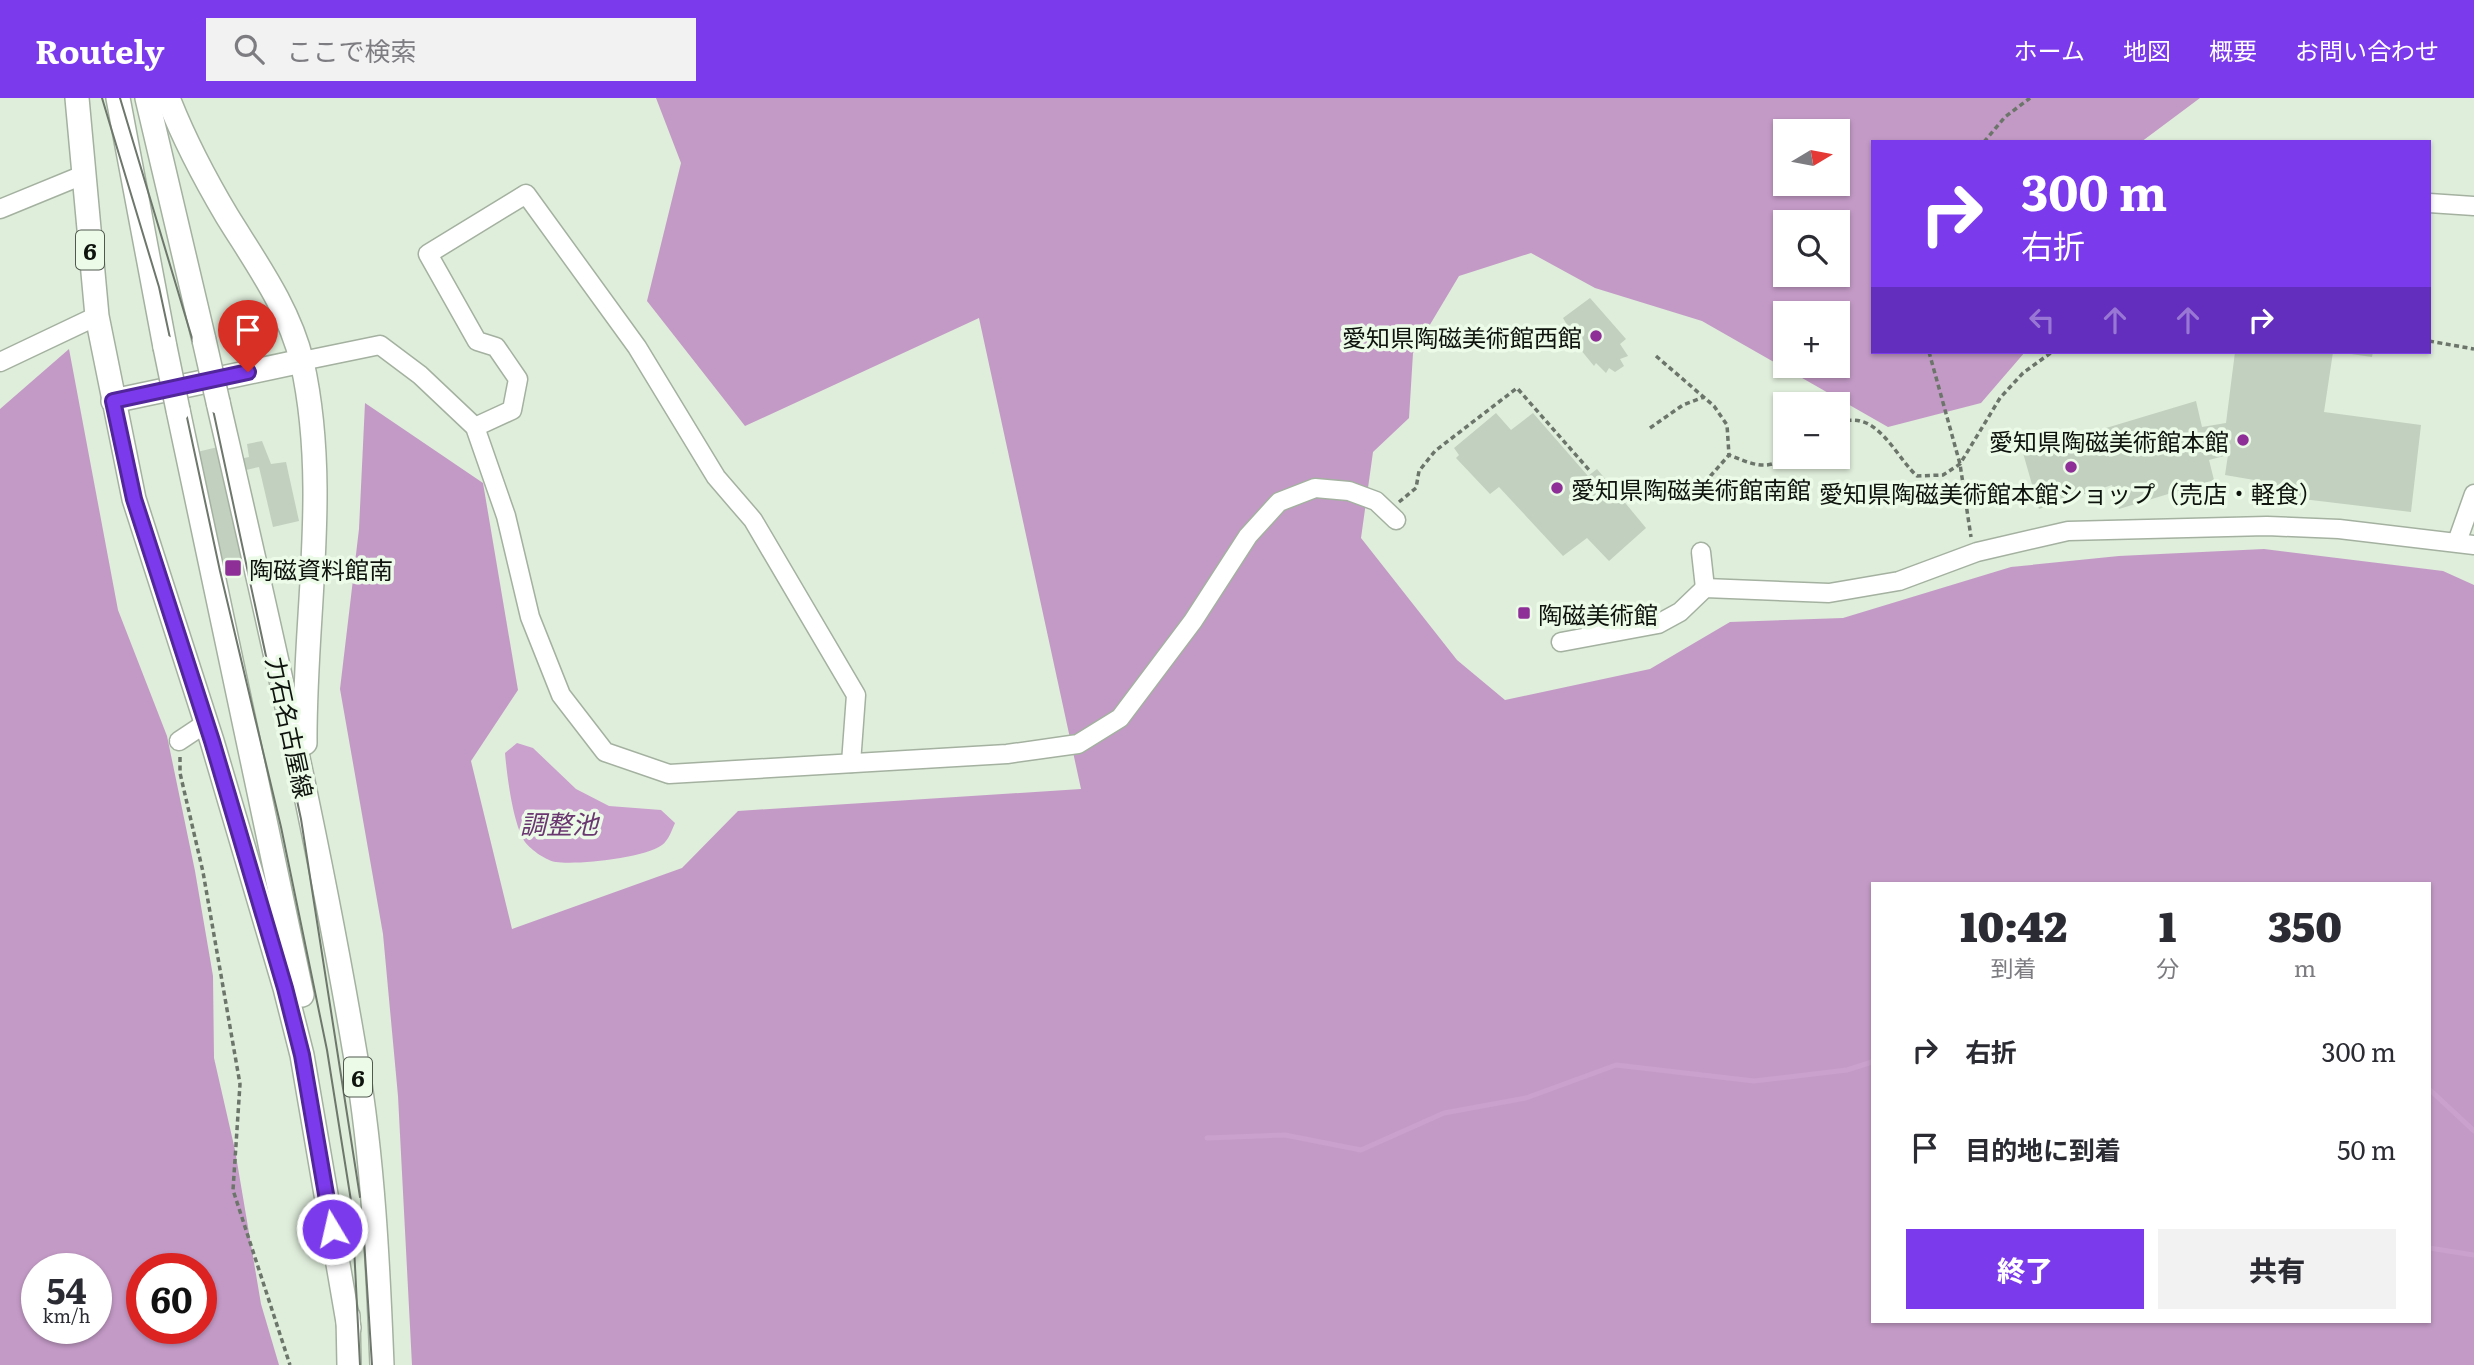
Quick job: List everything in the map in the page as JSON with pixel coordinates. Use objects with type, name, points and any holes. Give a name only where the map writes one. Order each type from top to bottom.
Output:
[{"type":"main road","name":"6","points":[[77,98],[97,316],[134,499],[206,723],[298,1042],[349,1328]]},
{"type":"main road","name":"力石名古屋線","points":[[118,98],[165,347],[321,1085],[335,1179],[349,1328],[349,1365]]},
{"type":"main road","name":"力石名古屋線","points":[[147,98],[306,793],[356,1061],[378,1255],[382,1365]]},
{"type":"main road","name":"6","points":[[168,98],[181,131],[227,215],[271,284],[302,361],[313,443],[314,524],[305,703],[306,793]]},
{"type":"main road","points":[[113,401],[302,361]]},
{"type":"street","points":[[0,209],[83,175]]},
{"type":"street","points":[[475,427],[512,410],[518,379],[496,347],[477,341],[428,254],[526,194],[637,346],[716,477],[753,520],[856,695],[851,763]]},
{"type":"street","points":[[2431,203],[2474,206]]},
{"type":"street","points":[[0,362],[97,316]]},
{"type":"street","points":[[302,361],[380,345],[420,375],[475,427],[506,516],[530,617],[561,695],[605,752],[669,774],[1007,754],[1079,744],[1120,718],[1193,621],[1248,536],[1279,502],[1315,488],[1349,491],[1376,501],[1396,520]]},
{"type":"street","points":[[1560,642],[1658,624],[1680,612],[1705,588],[1829,593],[1899,581],[1977,552],[2068,531],[2267,526],[2339,529],[2419,541],[2466,543],[2474,494]]},
{"type":"street","points":[[1701,552],[1705,588]]},
{"type":"street","points":[[179,741],[206,723]]},
{"type":"path","points":[[1986,140],[2005,117],[2030,98]]},
{"type":"path","points":[[2431,341],[2474,349]]},
{"type":"path","points":[[1930,354],[1960,464],[1971,539]]},
{"type":"path","points":[[1850,421],[1862,421],[1882,435],[1902,463],[1917,476],[1942,475],[1960,464],[2000,398],[2023,373],[2049,354]]},
{"type":"path","points":[[1656,356],[1704,397],[1727,425],[1729,456],[1699,489]]},
{"type":"path","points":[[1390,499],[1397,504],[1416,488],[1419,471],[1435,451],[1517,388],[1590,471]]},
{"type":"path","points":[[1650,428],[1683,405],[1704,397]]},
{"type":"path","points":[[1729,456],[1758,467],[1773,464]]},
{"type":"path","points":[[179,741],[180,773],[202,872],[240,1084],[233,1191],[290,1365]]},
{"type":"shaded area","points":[[656,98],[2200,98],[2144,140],[1871,140],[1871,354],[2023,354],[1981,403],[1888,427],[1850,405],[1850,392],[1827,392],[1802,378],[1850,378],[1850,301],[1773,301],[1773,361],[1702,321],[1595,288],[1531,253],[1459,276],[1413,353],[1409,418],[1373,452],[1361,538],[1457,660],[1505,700],[1650,669],[1730,622],[1843,618],[2011,567],[2119,556],[2264,549],[2443,571],[2474,585],[2474,1365],[412,1365],[398,1096],[383,934],[340,689],[359,529],[365,403],[483,483],[518,690],[471,761],[512,929],[682,868],[738,811],[1081,789],[979,318],[745,426],[647,301],[681,163]]},
{"type":"shaded area","points":[[69,349],[118,610],[167,736],[195,871],[213,976],[214,1058],[235,1150],[261,1304],[279,1365],[0,1365],[0,409]]},
{"type":"water","name":"調整池","points":[[517,743],[533,748],[576,789],[609,806],[661,810],[675,823],[668,838],[653,850],[610,860],[556,862],[539,855],[525,842],[521,834],[511,799],[505,753]]},
{"type":"building","name":"愛知県陶磁美術館西館","points":[[1590,298],[1626,339],[1620,344],[1628,356],[1620,359],[1624,366],[1615,372],[1609,368],[1606,373],[1596,363],[1594,366],[1567,333],[1570,330],[1563,318]]},
{"type":"building","name":"愛知県陶磁美術館本館","points":[[2235,354],[2333,354],[2324,412],[2421,425],[2411,512],[2261,494],[2260,481],[2225,475],[2228,455],[2209,460],[2214,480],[2119,509],[2112,485],[2039,509],[2023,453],[2196,401],[2202,427],[2226,423]]},
{"type":"building","points":[[2351,354],[2373,354],[2372,357]]},
{"type":"building","name":"愛知県陶磁美術館南館","points":[[1496,413],[1511,430],[1533,413],[1588,476],[1597,469],[1646,528],[1609,561],[1587,538],[1563,556],[1499,487],[1490,494],[1456,458],[1459,455],[1454,448]]},
{"type":"building","points":[[262,441],[271,464],[286,462],[299,521],[273,527],[259,467],[223,475],[243,558],[222,563],[197,452],[218,447],[221,463],[249,457],[247,444]]},
{"type":"waterway","points":[[1207,1138],[1285,1135],[1361,1150],[1444,1113],[1526,1098],[1616,1065],[1754,1081],[1847,1070],[1871,1062]]},
{"type":"waterway","points":[[2431,1091],[2474,1131]]},
{"type":"waterway","points":[[2431,1248],[2474,1255]]},
{"type":"tram line","points":[[102,98],[159,287],[220,571],[281,827],[327,1050],[352,1207],[360,1365]]},
{"type":"tram line","points":[[120,98],[212,405],[301,819],[360,1197]]},
{"type":"tram line","points":[[364,1239],[372,1365]]},
{"type":"place","name":"愛知県陶磁美術館西館","points":[[1596,336]]},
{"type":"place","name":"愛知県陶磁美術館本館","points":[[2243,440]]},
{"type":"place","name":"愛知県陶磁美術館本館ショップ（売店・軽食）","points":[[2071,467]]},
{"type":"place","name":"愛知県陶磁美術館南館","points":[[1557,488]]},
{"type":"place","name":"陶磁資料館南","points":[[233,568]]},
{"type":"place","name":"陶磁美術館","points":[[1524,613]]},
{"type":"route","points":[[248,372],[113,401],[134,499],[212,741],[285,988],[302,1055],[332,1229]]}]
